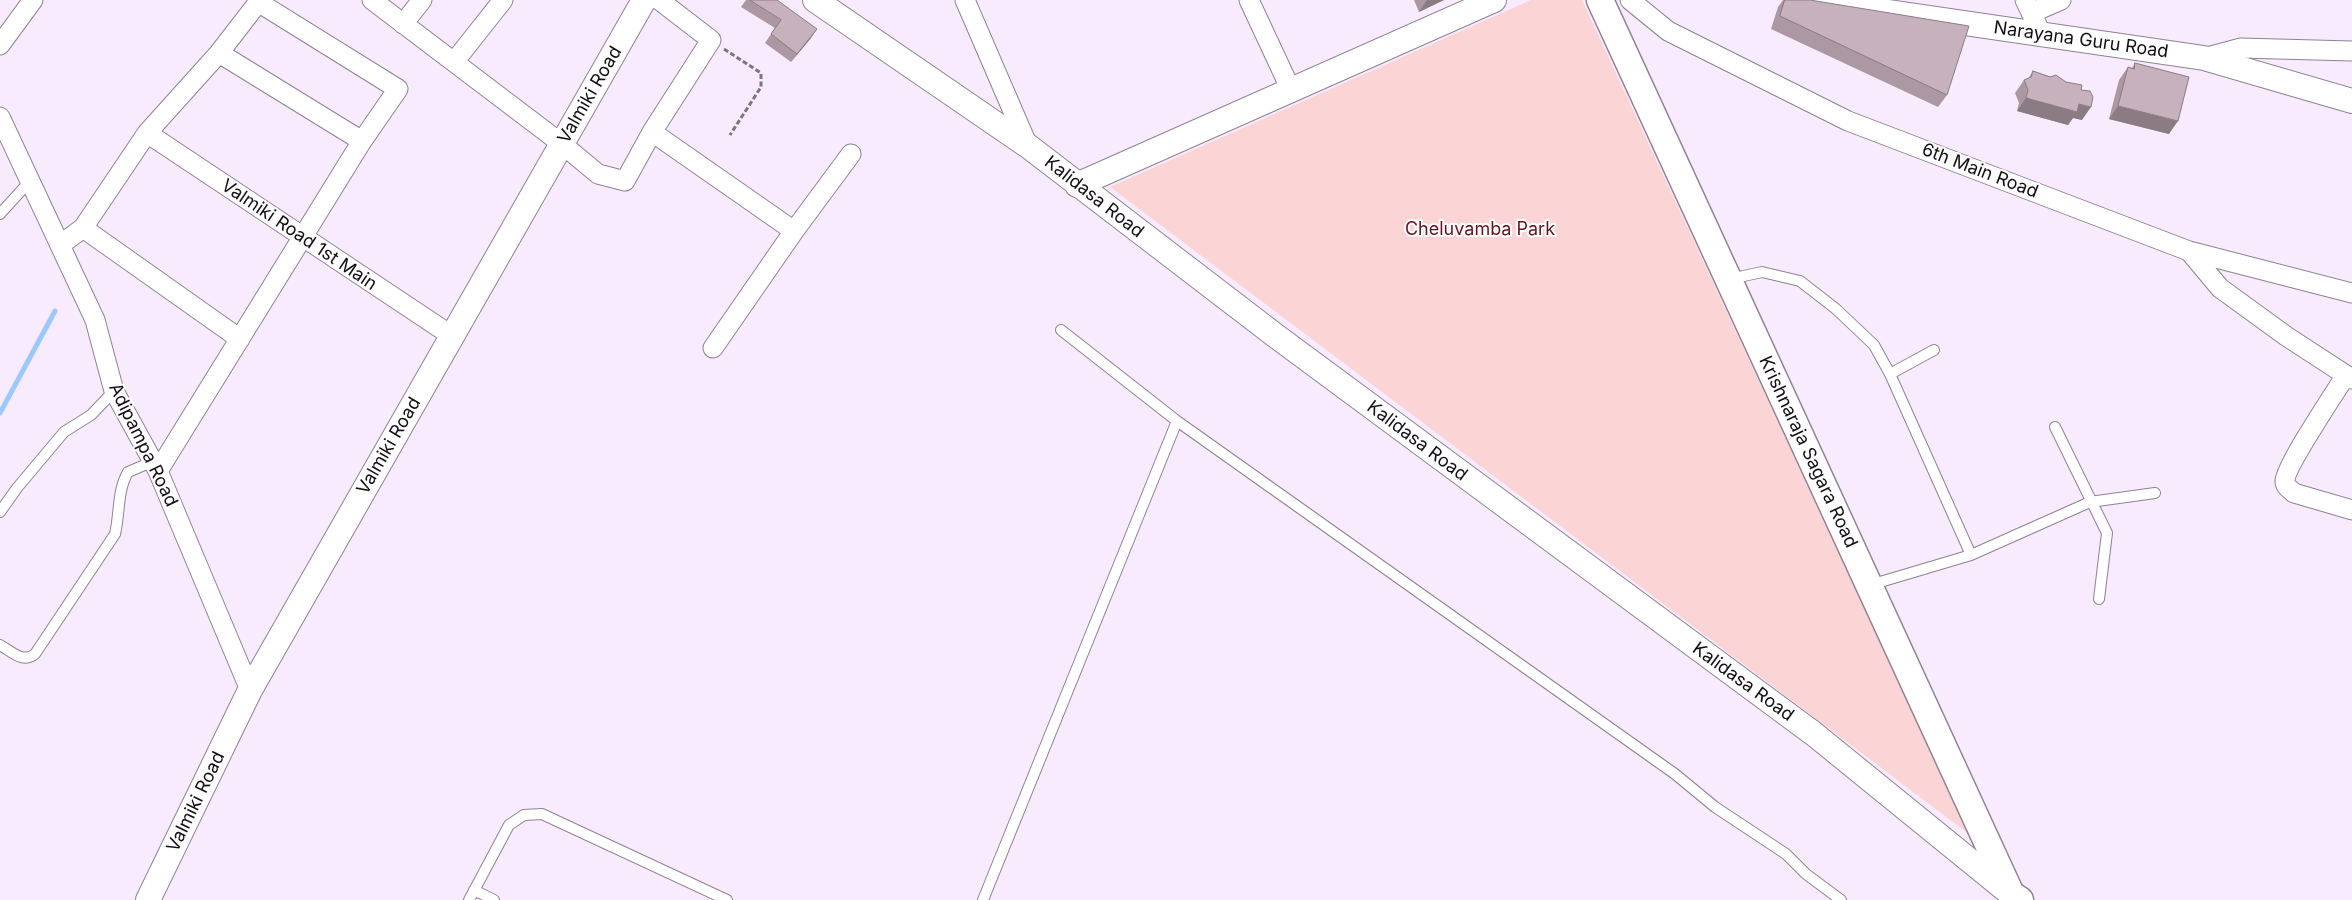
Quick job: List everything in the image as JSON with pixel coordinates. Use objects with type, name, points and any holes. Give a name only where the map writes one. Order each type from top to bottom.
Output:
[{"type":"main road","name":"Krishnaraja Sagara Road","points":[[1600,0],[1869,586],[2016,897]]},
{"type":"street","points":[[0,45],[33,0]]},
{"type":"street","points":[[372,0],[562,144],[598,174],[625,181],[652,132],[711,40],[659,0]]},
{"type":"street","points":[[403,24],[422,0]]},
{"type":"street","points":[[454,62],[503,0]]},
{"type":"street","name":"Valmiki Road","points":[[148,900],[250,690],[644,0]]},
{"type":"street","name":"Kalidasa Road","points":[[816,0],[1028,146],[1284,342],[1814,734],[2016,897]]},
{"type":"street","points":[[965,0],[1028,146]]},
{"type":"street","points":[[1250,0],[1291,90]]},
{"type":"street","points":[[1077,185],[1494,0]]},
{"type":"street","name":"6th Main Road","points":[[1630,0],[1668,31],[1848,121],[2189,251],[2352,293]]},
{"type":"street","name":"Narayana Guru Road","points":[[1806,0],[2204,58],[2352,101]]},
{"type":"street","points":[[2042,35],[2028,7],[2061,0]]},
{"type":"street","points":[[60,245],[83,228],[147,133],[219,53],[259,1],[398,89],[362,141],[240,339],[156,466]]},
{"type":"street","points":[[2204,58],[2241,48],[2352,51]]},
{"type":"street","points":[[219,53],[362,141]]},
{"type":"street","name":"Adipampa Road","points":[[0,118],[95,320],[114,391],[156,466],[250,690]]},
{"type":"street","points":[[652,132],[794,231]]},
{"type":"street","name":"Valmiki Road 1st Main","points":[[147,133],[452,336]]},
{"type":"street","points":[[713,348],[794,231],[851,154]]},
{"type":"street","points":[[83,228],[240,339]]},
{"type":"street","points":[[2189,251],[2220,288],[2286,336],[2349,377],[2305,442],[2287,474],[2285,482],[2288,488],[2294,492],[2352,510]]},
{"type":"lane","points":[[0,214],[30,181]]},
{"type":"lane","points":[[1729,279],[1762,272],[1800,280],[1836,309],[1874,344],[1890,374],[1971,555]]},
{"type":"lane","points":[[1061,330],[1177,421],[1675,774],[1715,807],[1786,854],[1806,874],[1841,900]]},
{"type":"lane","points":[[1890,374],[1934,350]]},
{"type":"lane","points":[[0,512],[17,488],[64,432],[91,415],[114,391]]},
{"type":"lane","points":[[982,900],[1177,421]]},
{"type":"lane","points":[[2055,426],[2090,502],[2107,533],[2100,599]]},
{"type":"lane","points":[[0,645],[24,658],[31,658],[35,654],[115,534],[119,517],[120,486],[128,472],[156,466]]},
{"type":"lane","points":[[1869,586],[1971,555],[2090,502],[2156,493]]},
{"type":"lane","points":[[469,900],[509,825],[524,815],[542,814],[727,900]]},
{"type":"lane","points":[[474,890],[494,900]]},
{"type":"path","points":[[711,40],[761,74],[761,87],[730,135]]},
{"type":"green space","name":"Cheluvamba Park","points":[[1531,0],[1582,0],[1969,834],[1110,187]]},
{"type":"building","points":[[750,0],[777,0],[817,29],[797,54],[771,34],[781,20]]},
{"type":"building","points":[[1785,0],[1810,0],[1969,26],[1947,95],[1780,16]]},
{"type":"building","points":[[2135,63],[2189,77],[2178,121],[2118,106],[2128,67],[2134,69]]},
{"type":"building","points":[[2033,71],[2050,77],[2056,75],[2066,82],[2082,85],[2081,90],[2090,91],[2093,97],[2091,107],[2079,104],[2077,112],[2026,98],[2028,90],[2024,80],[2031,77]]},
{"type":"waterway","points":[[0,413],[55,311]]}]
